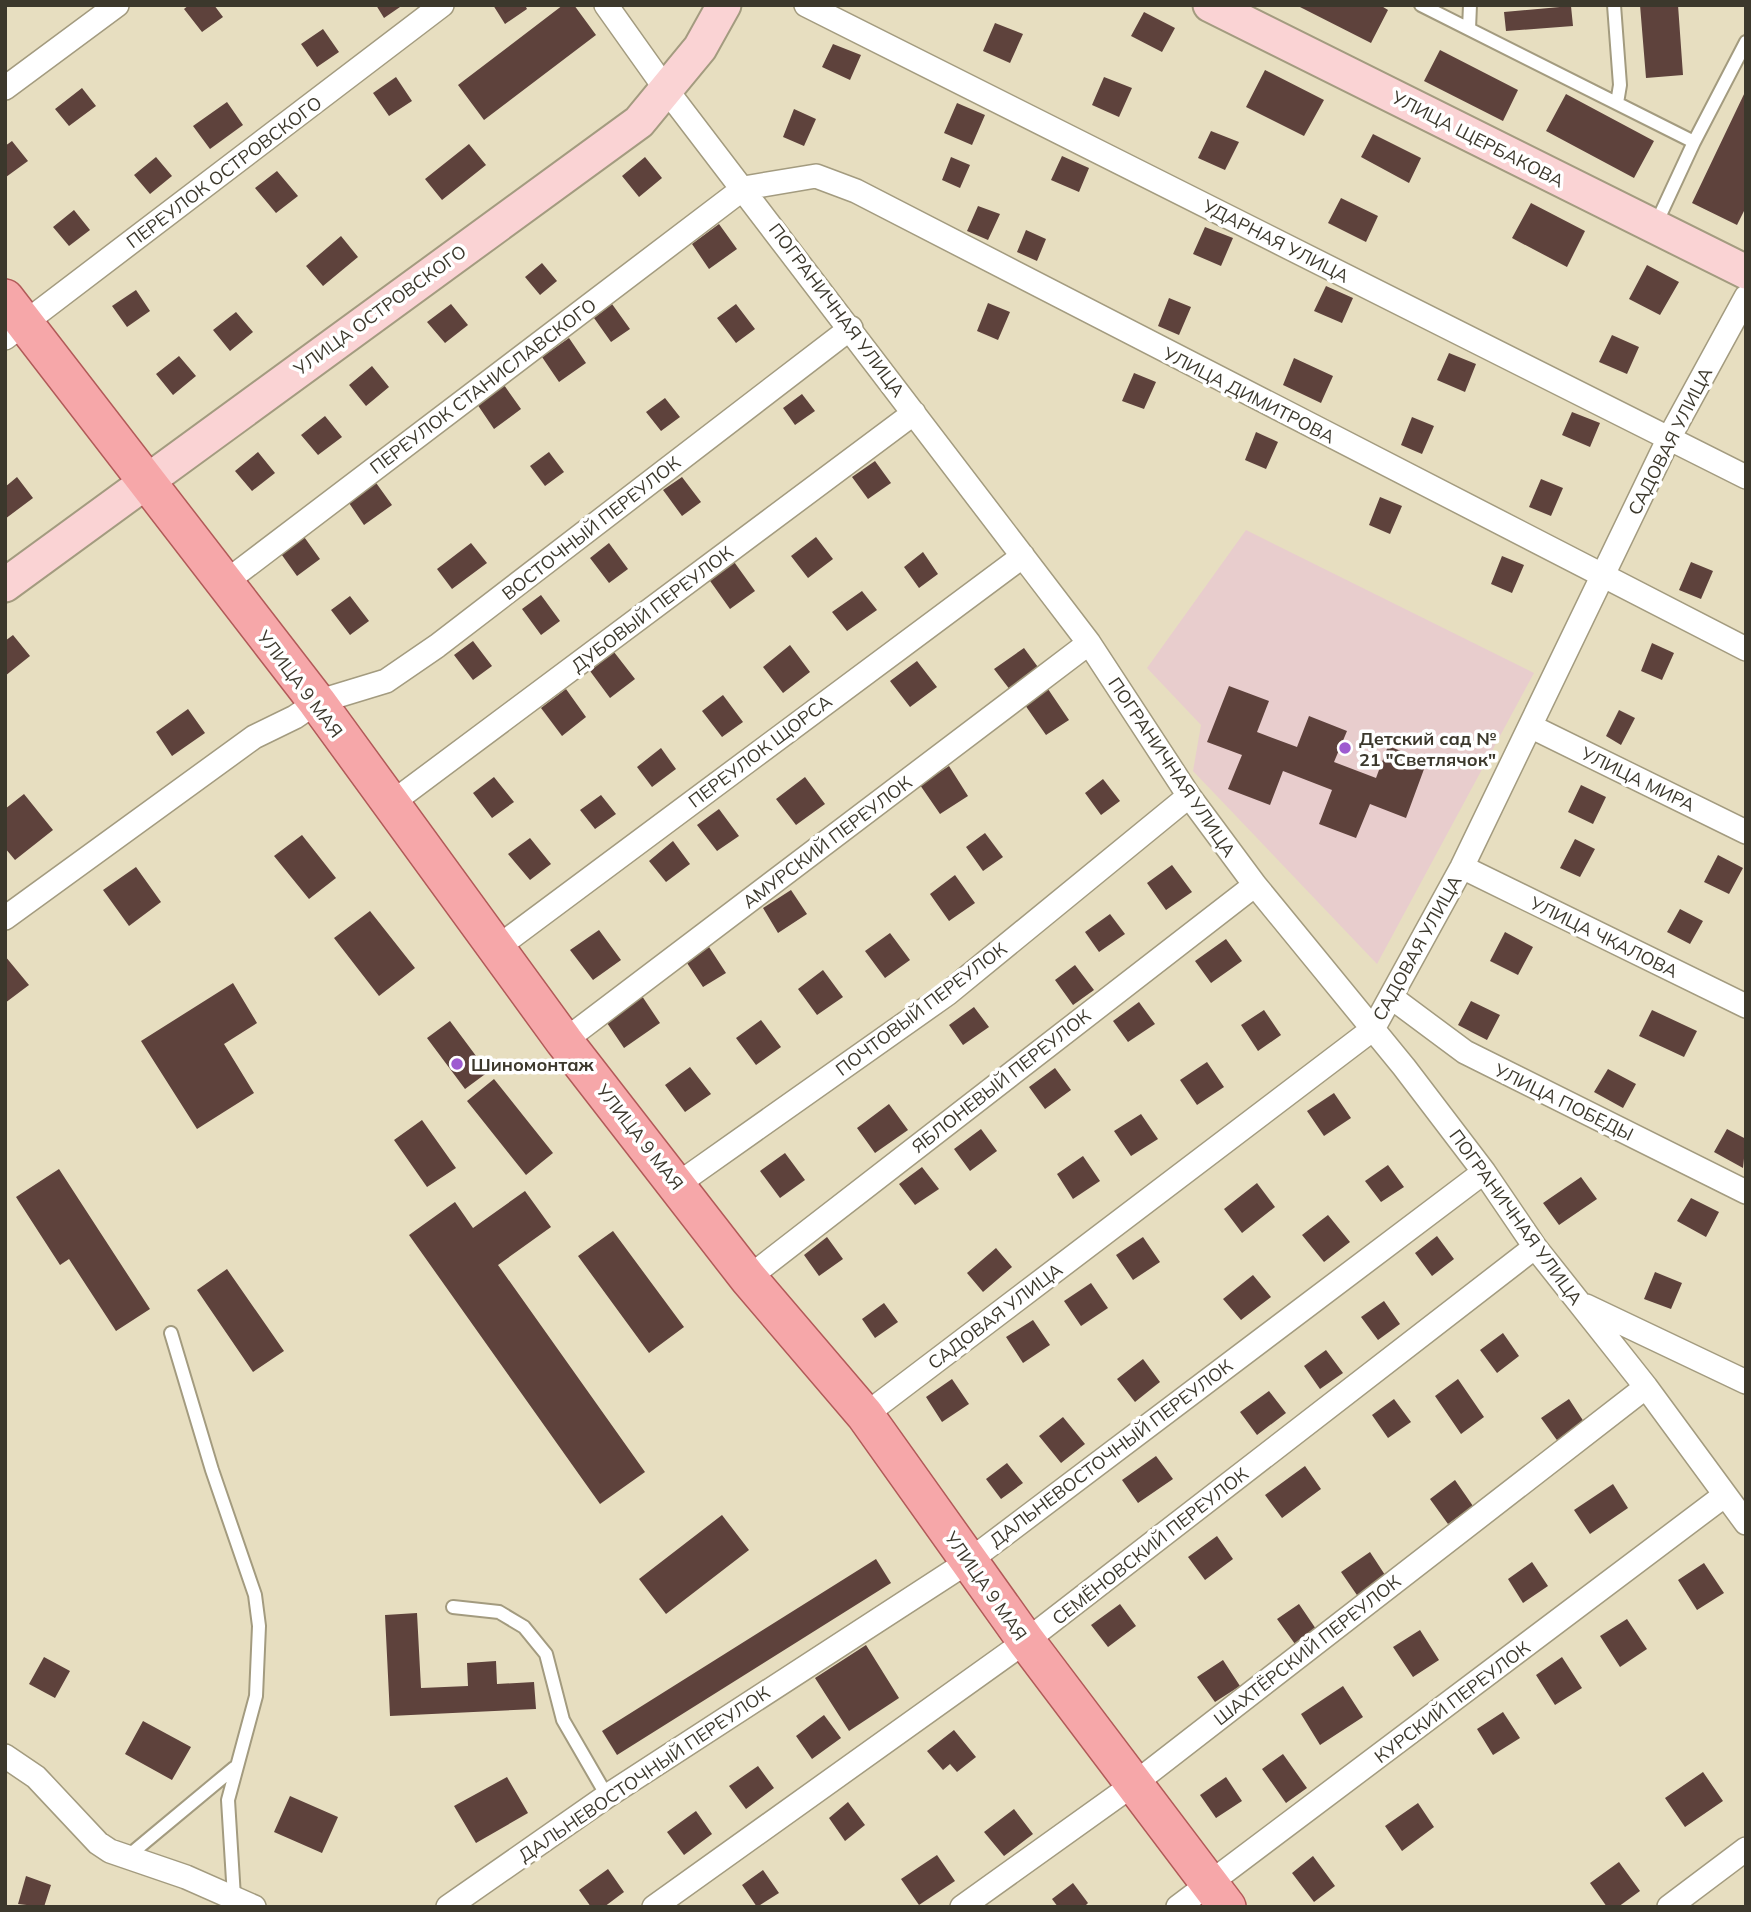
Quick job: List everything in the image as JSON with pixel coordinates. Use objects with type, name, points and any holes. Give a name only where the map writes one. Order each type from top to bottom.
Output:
[{"type":"main road","name":"УЛИЦА ОСТРОВСКОГО","points":[[5,585],[639,122],[700,48],[724,5]]},
{"type":"main road","name":"УЛИЦА ЩЕРБАКОВА","points":[[1210,5],[1746,272]]},
{"type":"main road","name":"УЛИЦА 9 МАЯ","points":[[12,320],[147,480],[223,584],[317,702],[389,805],[498,947],[564,1041],[678,1184],[748,1278],[865,1415],[1026,1641],[1219,1896]]},
{"type":"street","points":[[5,88],[117,5]]},
{"type":"street","name":"ПЕРЕУЛОК ОСТРОВСКОГО","points":[[12,320],[442,5]]},
{"type":"street","name":"ПОГРАНИЧНАЯ УЛИЦА","points":[[606,5],[665,88],[851,328],[1089,643],[1189,796],[1255,885],[1373,1029],[1484,1172],[1535,1247],[1646,1387],[1746,1523]]},
{"type":"street","name":"УДАРНАЯ УЛИЦА","points":[[806,5],[1746,477]]},
{"type":"street","name":"УЛИЦА ДИМИТРОВА","points":[[744,188],[816,176],[856,191],[1603,578],[1746,649]]},
{"type":"street","name":"ПЕРЕУЛОК СТАНИСЛАВСКОГО","points":[[223,584],[744,188]]},
{"type":"street","name":"САДОВАЯ УЛИЦА","points":[[865,1415],[1373,1029],[1462,867],[1669,438],[1746,297]]},
{"type":"street","name":"ВОСТОЧНЫЙ ПЕРЕУЛОК","points":[[5,918],[254,737],[295,717],[317,702],[386,681],[427,653],[851,328]]},
{"type":"street","name":"ДУБОВЫЙ ПЕРЕУЛОК","points":[[389,805],[914,412]]},
{"type":"street","name":"ПЕРЕУЛОК ЩОРСА","points":[[498,947],[1023,556]]},
{"type":"street","name":"АМУРСКИЙ ПЕРЕУЛОК","points":[[564,1041],[1089,643]]},
{"type":"street","name":"УЛИЦА МИРА","points":[[1530,726],[1746,832]]},
{"type":"street","name":"ПОЧТОВЫЙ ПЕРЕУЛОК","points":[[678,1184],[947,994],[1189,796]]},
{"type":"street","name":"УЛИЦА ЧКАЛОВА","points":[[1462,867],[1746,1006]]},
{"type":"street","name":"ЯБЛОНЕВЫЙ ПЕРЕУЛОК","points":[[748,1278],[1255,885]]},
{"type":"street","name":"УЛИЦА ПОБЕДЫ","points":[[1391,997],[1465,1052],[1746,1192]]},
{"type":"street","name":"ДАЛЬНЕВОСТОЧНЫЙ ПЕРЕУЛОК","points":[[448,1907],[607,1796],[969,1561],[1484,1172]]},
{"type":"street","name":"СЕМЁНОВСКИЙ ПЕРЕУЛОК","points":[[654,1907],[1026,1641],[1535,1247]]},
{"type":"street","points":[[1580,1304],[1746,1382]]},
{"type":"street","name":"ШАХТЁРСКИЙ ПЕРЕУЛОК","points":[[962,1907],[1134,1784],[1646,1387]]},
{"type":"street","name":"КУРСКИЙ ПЕРЕУЛОК","points":[[1178,1907],[1219,1896],[1725,1495]]},
{"type":"street","points":[[5,1756],[36,1777],[98,1843],[127,1857],[244,1902]]},
{"type":"street","points":[[1669,1907],[1746,1849]]},
{"type":"lane","points":[[1421,5],[1694,142]]},
{"type":"lane","points":[[1469,29],[1470,5]]},
{"type":"lane","points":[[1614,5],[1620,85],[1617,103]]},
{"type":"lane","points":[[1654,227],[1746,42]]},
{"type":"lane","points":[[171,1333],[212,1470],[256,1594],[260,1661],[256,1696],[231,1778],[227,1820],[244,1902]]},
{"type":"lane","points":[[453,1607],[499,1612],[524,1627],[546,1654],[564,1720],[607,1796]]},
{"type":"lane","points":[[127,1857],[236,1766]]},
{"type":"shaded area","name":"Детский сад № 21 \"Светлячок\"","points":[[1246,530],[1534,673],[1377,964],[1193,771],[1201,725],[1147,668]]},
{"type":"building","points":[[189,5],[214,5],[223,17],[202,32],[184,9]]},
{"type":"building","points":[[376,5],[399,5],[400,7],[384,18]]},
{"type":"building","points":[[493,5],[525,5],[527,9],[505,24]]},
{"type":"building","points":[[563,5],[574,5],[596,35],[484,120],[458,85]]},
{"type":"building","points":[[1296,5],[1380,5],[1388,10],[1371,43]]},
{"type":"building","points":[[1640,5],[1678,5],[1683,75],[1646,78]]},
{"type":"building","points":[[1571,6],[1573,26],[1506,31],[1504,12]]},
{"type":"building","points":[[1144,12],[1175,28],[1162,52],[1131,36]]},
{"type":"building","points":[[995,23],[1023,34],[1010,63],[983,51]]},
{"type":"building","points":[[323,29],[339,52],[317,67],[301,44]]},
{"type":"building","points":[[833,44],[861,55],[850,80],[822,67]]},
{"type":"building","points":[[1440,50],[1518,90],[1503,121],[1424,81]]},
{"type":"building","points":[[1265,70],[1324,100],[1304,136],[1246,107]]},
{"type":"building","points":[[396,77],[412,101],[389,116],[373,93]]},
{"type":"building","points":[[1104,77],[1132,88],[1119,117],[1092,105]]},
{"type":"building","points":[[82,88],[96,106],[69,126],[55,109]]},
{"type":"building","points":[[1746,90],[1746,207],[1737,225],[1692,203]]},
{"type":"building","points":[[1566,94],[1654,141],[1634,178],[1546,131]]},
{"type":"building","points":[[227,102],[243,125],[210,149],[193,126]]},
{"type":"building","points":[[957,103],[985,115],[972,145],[944,133]]},
{"type":"building","points":[[794,109],[816,119],[804,146],[783,137]]},
{"type":"building","points":[[1211,131],[1239,142],[1225,170],[1198,158]]},
{"type":"building","points":[[1373,134],[1421,158],[1409,183],[1361,157]]},
{"type":"building","points":[[12,141],[28,161],[6,177],[5,146]]},
{"type":"building","points":[[469,144],[486,165],[442,200],[425,179]]},
{"type":"building","points":[[1062,156],[1089,168],[1079,192],[1051,180]]},
{"type":"building","points":[[156,157],[172,176],[150,194],[134,175]]},
{"type":"building","points":[[645,157],[662,178],[639,197],[622,176]]},
{"type":"building","points":[[951,157],[970,165],[960,188],[942,180]]},
{"type":"building","points":[[277,171],[298,196],[276,213],[255,188]]},
{"type":"building","points":[[1341,198],[1378,216],[1366,242],[1328,223]]},
{"type":"building","points":[[1531,203],[1585,231],[1567,267],[1512,238]]},
{"type":"building","points":[[978,206],[1000,214],[988,240],[967,231]]},
{"type":"building","points":[[74,210],[90,230],[69,246],[53,227]]},
{"type":"building","points":[[719,224],[737,249],[709,269],[692,244]]},
{"type":"building","points":[[1205,227],[1233,238],[1221,266],[1193,254]]},
{"type":"building","points":[[1026,230],[1046,239],[1037,261],[1017,252]]},
{"type":"building","points":[[341,236],[358,257],[323,286],[306,266]]},
{"type":"building","points":[[542,263],[557,281],[540,295],[525,277]]},
{"type":"building","points":[[1647,265],[1679,282],[1660,315],[1629,299]]},
{"type":"building","points":[[1326,286],[1353,298],[1342,323],[1314,311]]},
{"type":"building","points":[[136,290],[150,311],[127,327],[112,306]]},
{"type":"building","points":[[1169,298],[1191,307],[1179,335],[1158,326]]},
{"type":"building","points":[[988,303],[1010,312],[998,340],[977,331]]},
{"type":"building","points":[[451,304],[468,325],[445,343],[427,322]]},
{"type":"building","points":[[612,304],[630,329],[611,342],[594,318]]},
{"type":"building","points":[[736,304],[755,329],[736,343],[717,318]]},
{"type":"building","points":[[236,312],[253,332],[230,351],[213,330]]},
{"type":"building","points":[[1612,335],[1639,347],[1627,374],[1599,362]]},
{"type":"building","points":[[569,338],[586,363],[559,382],[542,357]]},
{"type":"building","points":[[1449,353],[1476,364],[1465,392],[1437,380]]},
{"type":"building","points":[[179,356],[196,376],[173,395],[156,374]]},
{"type":"building","points":[[1294,358],[1333,376],[1321,403],[1283,385]]},
{"type":"building","points":[[372,366],[389,387],[366,406],[349,385]]},
{"type":"building","points":[[1134,373],[1156,382],[1144,409],[1122,401]]},
{"type":"building","points":[[504,385],[521,409],[494,429],[477,404]]},
{"type":"building","points":[[802,394],[815,411],[795,425],[783,408]]},
{"type":"building","points":[[665,398],[680,417],[661,431],[646,412]]},
{"type":"building","points":[[1572,412],[1600,423],[1590,447],[1562,435]]},
{"type":"building","points":[[325,416],[342,437],[318,455],[301,435]]},
{"type":"building","points":[[1412,417],[1434,426],[1422,454],[1401,445]]},
{"type":"building","points":[[1256,432],[1278,442],[1266,469],[1245,460]]},
{"type":"building","points":[[258,452],[275,473],[252,491],[235,471]]},
{"type":"building","points":[[549,452],[564,472],[545,486],[530,466]]},
{"type":"building","points":[[875,461],[891,483],[868,499],[852,477]]},
{"type":"building","points":[[17,477],[33,498],[5,519],[5,487]]},
{"type":"building","points":[[682,477],[701,502],[682,516],[663,490]]},
{"type":"building","points":[[1541,479],[1563,488],[1551,516],[1529,507]]},
{"type":"building","points":[[374,480],[392,505],[364,525],[347,500]]},
{"type":"building","points":[[1380,497],[1402,506],[1390,534],[1369,525]]},
{"type":"building","points":[[302,534],[320,559],[297,576],[279,551]]},
{"type":"building","points":[[816,537],[833,559],[808,578],[791,556]]},
{"type":"building","points":[[471,543],[487,563],[452,589],[437,569]]},
{"type":"building","points":[[609,543],[628,569],[609,583],[590,558]]},
{"type":"building","points":[[923,552],[938,574],[919,588],[904,567]]},
{"type":"building","points":[[1502,556],[1524,565],[1512,593],[1491,584]]},
{"type":"building","points":[[732,559],[755,591],[730,609],[708,578]]},
{"type":"building","points":[[1691,562],[1713,571],[1701,599],[1679,590]]},
{"type":"building","points":[[862,591],[877,610],[847,631],[832,612]]},
{"type":"building","points":[[541,595],[560,621],[541,635],[522,609]]},
{"type":"building","points":[[350,596],[369,621],[350,635],[331,610]]},
{"type":"building","points":[[13,635],[30,656],[5,676],[5,641]]},
{"type":"building","points":[[473,641],[492,666],[473,680],[454,655]]},
{"type":"building","points":[[1652,643],[1674,653],[1662,680],[1641,671]]},
{"type":"building","points":[[790,645],[810,672],[783,693],[763,667]]},
{"type":"building","points":[[1024,648],[1043,674],[1014,695],[994,669]]},
{"type":"building","points":[[614,652],[635,679],[610,698],[590,671]]},
{"type":"building","points":[[917,661],[937,687],[910,707],[890,681]]},
{"type":"building","points":[[1229,686],[1269,701],[1257,732],[1297,747],[1309,716],[1347,731],[1334,762],[1376,778],[1388,746],[1427,761],[1406,818],[1370,804],[1356,838],[1319,824],[1332,790],[1283,771],[1270,805],[1228,789],[1242,755],[1207,742]]},
{"type":"building","points":[[566,689],[586,717],[562,736],[541,708]]},
{"type":"building","points":[[1048,689],[1069,720],[1046,735],[1025,705]]},
{"type":"building","points":[[723,695],[743,722],[722,737],[702,711]]},
{"type":"building","points":[[188,709],[205,733],[172,756],[156,732]]},
{"type":"building","points":[[1619,710],[1635,718],[1621,745],[1606,736]]},
{"type":"building","points":[[661,748],[676,769],[652,787],[637,767]]},
{"type":"building","points":[[949,766],[968,796],[940,814],[920,785]]},
{"type":"building","points":[[494,777],[514,802],[492,818],[473,793]]},
{"type":"building","points":[[805,777],[825,804],[796,825],[776,799]]},
{"type":"building","points":[[1103,779],[1120,801],[1101,815],[1085,793]]},
{"type":"building","points":[[1581,785],[1606,797],[1593,824],[1568,812]]},
{"type":"building","points":[[24,794],[53,830],[15,860],[5,848],[5,809]]},
{"type":"building","points":[[601,795],[616,814],[595,829],[580,810]]},
{"type":"building","points":[[719,809],[739,836],[717,851],[697,825]]},
{"type":"building","points":[[985,833],[1003,857],[983,871],[966,847]]},
{"type":"building","points":[[302,835],[336,878],[309,899],[274,856]]},
{"type":"building","points":[[530,838],[551,864],[530,880],[508,854]]},
{"type":"building","points":[[1575,839],[1595,849],[1580,877],[1560,868]]},
{"type":"building","points":[[673,841],[690,864],[666,882],[649,861]]},
{"type":"building","points":[[1718,855],[1743,868],[1729,894],[1704,882]]},
{"type":"building","points":[[1172,865],[1192,892],[1166,910],[1147,883]]},
{"type":"building","points":[[136,867],[161,902],[129,926],[103,890]]},
{"type":"building","points":[[955,875],[975,903],[949,921],[930,894]]},
{"type":"building","points":[[791,890],[807,914],[778,933],[763,908]]},
{"type":"building","points":[[1680,909],[1703,921],[1690,944],[1667,932]]},
{"type":"building","points":[[370,911],[415,968],[379,996],[334,938]]},
{"type":"building","points":[[1110,914],[1125,934],[1099,952],[1085,932]]},
{"type":"building","points":[[599,930],[621,960],[593,980],[570,950]]},
{"type":"building","points":[[1505,932],[1533,947],[1518,975],[1490,961]]},
{"type":"building","points":[[890,933],[910,960],[885,978],[865,951]]},
{"type":"building","points":[[1226,939],[1242,961],[1211,983],[1195,961]]},
{"type":"building","points":[[709,947],[726,973],[703,987],[687,963]]},
{"type":"building","points":[[5,956],[29,985],[5,1003]]},
{"type":"building","points":[[1075,965],[1094,990],[1073,1005],[1055,980]]},
{"type":"building","points":[[823,970],[843,997],[817,1015],[798,989]]},
{"type":"building","points":[[233,983],[257,1023],[224,1044],[254,1093],[197,1129],[141,1041]]},
{"type":"building","points":[[640,993],[660,1023],[624,1048],[605,1020]]},
{"type":"building","points":[[1471,1001],[1500,1015],[1487,1040],[1458,1025]]},
{"type":"building","points":[[1139,1002],[1155,1024],[1128,1042],[1113,1021]]},
{"type":"building","points":[[974,1007],[989,1027],[963,1045],[949,1025]]},
{"type":"building","points":[[1264,1010],[1281,1035],[1258,1051],[1241,1025]]},
{"type":"building","points":[[1652,1010],[1697,1031],[1684,1057],[1639,1036]]},
{"type":"building","points":[[761,1020],[781,1047],[756,1065],[736,1038]]},
{"type":"building","points":[[450,1021],[488,1072],[465,1089],[427,1038]]},
{"type":"building","points":[[1207,1062],[1224,1087],[1197,1105],[1180,1080]]},
{"type":"building","points":[[690,1067],[711,1094],[685,1112],[665,1085]]},
{"type":"building","points":[[1055,1068],[1071,1090],[1045,1109],[1029,1087]]},
{"type":"building","points":[[1608,1069],[1636,1084],[1623,1108],[1594,1092]]},
{"type":"building","points":[[494,1079],[553,1153],[526,1175],[467,1101]]},
{"type":"building","points":[[1334,1093],[1351,1118],[1324,1136],[1307,1111]]},
{"type":"building","points":[[889,1104],[908,1130],[875,1153],[857,1128]]},
{"type":"building","points":[[1141,1114],[1158,1139],[1131,1156],[1114,1131]]},
{"type":"building","points":[[422,1120],[456,1168],[427,1187],[394,1140]]},
{"type":"building","points":[[981,1129],[997,1151],[970,1171],[954,1149]]},
{"type":"building","points":[[1727,1129],[1746,1139],[1743,1168],[1714,1152]]},
{"type":"building","points":[[785,1153],[805,1180],[780,1198],[760,1171]]},
{"type":"building","points":[[1083,1156],[1100,1181],[1073,1199],[1057,1174]]},
{"type":"building","points":[[1388,1165],[1404,1187],[1381,1202],[1365,1181]]},
{"type":"building","points":[[922,1167],[939,1189],[915,1205],[899,1184]]},
{"type":"building","points":[[59,1169],[150,1309],[116,1331],[69,1259],[60,1265],[16,1197]]},
{"type":"building","points":[[1581,1177],[1597,1199],[1559,1225],[1543,1203]]},
{"type":"building","points":[[1257,1183],[1275,1207],[1242,1233],[1224,1209]]},
{"type":"building","points":[[525,1191],[551,1227],[498,1265],[645,1472],[600,1504],[409,1235],[455,1202],[473,1228]]},
{"type":"building","points":[[1691,1198],[1719,1212],[1706,1237],[1677,1221]]},
{"type":"building","points":[[1328,1215],[1350,1242],[1324,1262],[1302,1235]]},
{"type":"building","points":[[613,1231],[684,1327],[649,1353],[578,1256]]},
{"type":"building","points":[[1437,1236],[1454,1259],[1432,1276],[1415,1253]]},
{"type":"building","points":[[827,1237],[843,1259],[819,1276],[804,1255]]},
{"type":"building","points":[[1143,1237],[1160,1262],[1133,1280],[1116,1255]]},
{"type":"building","points":[[996,1248],[1012,1267],[983,1292],[967,1273]]},
{"type":"building","points":[[227,1269],[284,1351],[253,1372],[197,1290]]},
{"type":"building","points":[[1655,1272],[1682,1283],[1671,1309],[1644,1299]]},
{"type":"building","points":[[1253,1275],[1271,1297],[1241,1320],[1223,1299]]},
{"type":"building","points":[[1091,1283],[1108,1308],[1081,1326],[1064,1301]]},
{"type":"building","points":[[1384,1301],[1400,1324],[1378,1340],[1361,1317]]},
{"type":"building","points":[[884,1303],[898,1322],[875,1338],[862,1319]]},
{"type":"building","points":[[1033,1320],[1050,1345],[1023,1363],[1006,1337]]},
{"type":"building","points":[[1503,1333],[1519,1356],[1497,1373],[1480,1350]]},
{"type":"building","points":[[1326,1350],[1343,1373],[1320,1389],[1304,1366]]},
{"type":"building","points":[[1143,1359],[1160,1382],[1135,1402],[1117,1379]]},
{"type":"building","points":[[952,1379],[969,1404],[942,1422],[926,1397]]},
{"type":"building","points":[[1458,1379],[1484,1417],[1461,1434],[1435,1396]]},
{"type":"building","points":[[1269,1391],[1286,1413],[1257,1435],[1240,1412]]},
{"type":"building","points":[[1394,1399],[1411,1422],[1388,1438],[1372,1415]]},
{"type":"building","points":[[1569,1399],[1586,1425],[1559,1443],[1541,1418]]},
{"type":"building","points":[[1063,1417],[1085,1444],[1061,1463],[1039,1436]]},
{"type":"building","points":[[1156,1456],[1173,1479],[1138,1503],[1122,1480]]},
{"type":"building","points":[[1007,1463],[1023,1483],[1001,1499],[986,1479]]},
{"type":"building","points":[[1305,1466],[1321,1489],[1282,1518],[1265,1495]]},
{"type":"building","points":[[1455,1480],[1473,1506],[1448,1524],[1430,1499]]},
{"type":"building","points":[[1613,1484],[1628,1508],[1590,1534],[1574,1510]]},
{"type":"building","points":[[722,1515],[749,1550],[666,1614],[639,1579]]},
{"type":"building","points":[[1217,1536],[1233,1559],[1205,1580],[1188,1557]]},
{"type":"building","points":[[1370,1552],[1387,1578],[1359,1598],[1341,1572]]},
{"type":"building","points":[[876,1559],[891,1583],[617,1755],[602,1731]]},
{"type":"building","points":[[1532,1562],[1548,1586],[1523,1603],[1508,1579]]},
{"type":"building","points":[[1704,1563],[1724,1593],[1697,1610],[1678,1580]]},
{"type":"building","points":[[1120,1604],[1136,1626],[1108,1647],[1091,1625]]},
{"type":"building","points":[[1299,1604],[1316,1629],[1295,1644],[1277,1619]]},
{"type":"building","points":[[417,1613],[421,1688],[468,1686],[467,1663],[496,1661],[497,1684],[534,1682],[536,1709],[390,1716],[385,1615]]},
{"type":"building","points":[[1627,1619],[1647,1649],[1620,1667],[1600,1636]]},
{"type":"building","points":[[1420,1630],[1439,1660],[1413,1677],[1393,1647]]},
{"type":"building","points":[[866,1645],[899,1698],[849,1731],[815,1678]]},
{"type":"building","points":[[44,1657],[70,1671],[55,1698],[29,1684]]},
{"type":"building","points":[[1562,1657],[1582,1688],[1555,1705],[1536,1675]]},
{"type":"building","points":[[1223,1660],[1240,1686],[1215,1702],[1197,1677]]},
{"type":"building","points":[[1343,1686],[1363,1717],[1320,1745],[1301,1714]]},
{"type":"building","points":[[1503,1712],[1520,1738],[1493,1755],[1477,1729]]},
{"type":"building","points":[[824,1715],[841,1738],[812,1759],[796,1736]]},
{"type":"building","points":[[143,1721],[191,1747],[172,1780],[125,1754]]},
{"type":"building","points":[[954,1730],[976,1757],[957,1772],[950,1764],[943,1770],[927,1751]]},
{"type":"building","points":[[1283,1754],[1307,1788],[1286,1803],[1262,1769]]},
{"type":"building","points":[[758,1766],[774,1788],[746,1809],[729,1786]]},
{"type":"building","points":[[1703,1772],[1723,1801],[1685,1827],[1665,1798]]},
{"type":"building","points":[[507,1777],[528,1813],[476,1843],[454,1806]]},
{"type":"building","points":[[1226,1777],[1242,1801],[1216,1818],[1200,1795]]},
{"type":"building","points":[[290,1796],[338,1817],[322,1853],[274,1832]]},
{"type":"building","points":[[848,1802],[865,1825],[845,1841],[829,1818]]},
{"type":"building","points":[[1418,1803],[1434,1827],[1402,1851],[1385,1826]]},
{"type":"building","points":[[1014,1809],[1033,1834],[1004,1856],[984,1832]]},
{"type":"building","points":[[696,1811],[712,1834],[684,1855],[667,1832]]},
{"type":"building","points":[[937,1855],[955,1881],[919,1905],[901,1879]]},
{"type":"building","points":[[1313,1856],[1335,1886],[1314,1902],[1292,1873]]},
{"type":"building","points":[[1619,1862],[1640,1891],[1618,1907],[1607,1907],[1590,1883]]},
{"type":"building","points":[[608,1869],[624,1892],[604,1907],[591,1907],[579,1890]]},
{"type":"building","points":[[763,1870],[779,1893],[757,1907],[742,1885]]},
{"type":"building","points":[[26,1876],[51,1885],[44,1907],[18,1904]]},
{"type":"building","points":[[1073,1883],[1088,1903],[1084,1907],[1058,1907],[1052,1899]]},
{"type":"place","name":"Детский сад № 21 \"Светлячок\"","points":[[1345,748]]},
{"type":"place","name":"Шиномонтаж","points":[[457,1064]]}]
